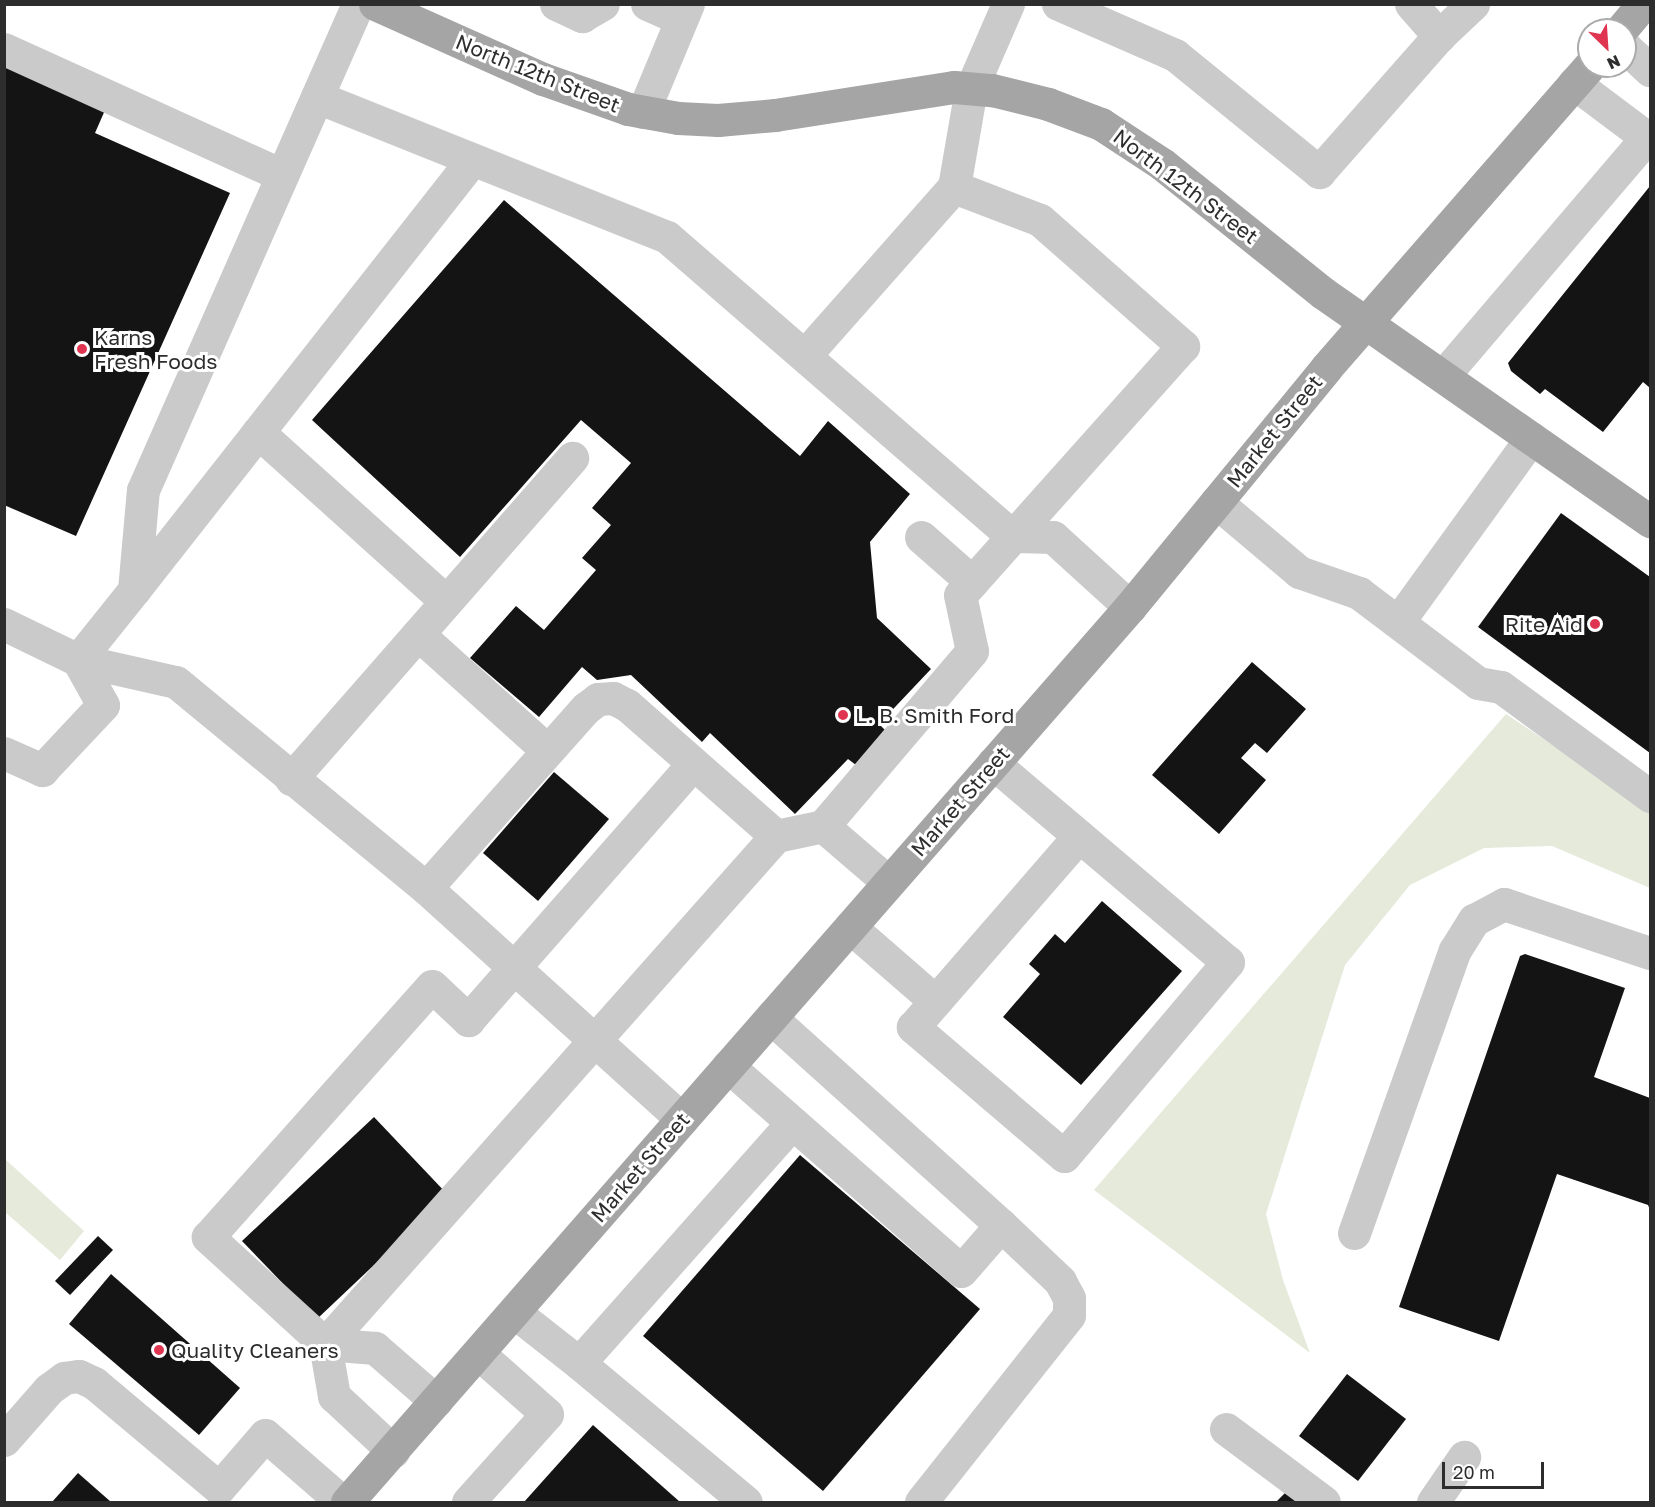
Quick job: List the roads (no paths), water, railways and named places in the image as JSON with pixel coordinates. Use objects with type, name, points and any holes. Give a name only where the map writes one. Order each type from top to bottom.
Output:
[{"type":"main road","name":"North 12th Street","points":[[375,4],[543,79],[643,112],[678,118],[743,118],[894,93],[971,88],[1048,104],[1101,124],[1126,138],[1365,322],[1650,521]]},
{"type":"main road","points":[[1631,18],[1643,4]]},
{"type":"main road","name":"Market Street","points":[[347,1503],[1130,607],[1365,322],[1578,78]]},
{"type":"street","points":[[134,590],[143,490],[358,4]]},
{"type":"street","points":[[556,4],[582,16],[603,4]]},
{"type":"street","points":[[643,112],[685,12],[647,4]]},
{"type":"street","points":[[806,354],[954,187],[971,88],[1008,4]]},
{"type":"street","points":[[1058,4],[1176,55],[1319,172],[1439,36],[1473,4]]},
{"type":"street","points":[[1411,4],[1439,36]]},
{"type":"street","points":[[4,49],[282,175]]},
{"type":"street","points":[[1637,58],[1650,70]]},
{"type":"street","points":[[1443,376],[1649,139],[1585,78]]},
{"type":"street","points":[[316,97],[667,237],[806,354],[1012,536],[1053,537],[1130,607]]},
{"type":"street","points":[[78,660],[472,160]]},
{"type":"street","points":[[325,1344],[776,836],[823,826],[972,651],[960,595],[1183,346],[1040,220],[954,187]]},
{"type":"street","points":[[258,432],[446,601]]},
{"type":"street","points":[[1398,622],[1531,438]]},
{"type":"street","points":[[291,779],[572,458]]},
{"type":"street","points":[[1216,502],[1299,572],[1359,593],[1478,683],[1501,687],[1650,796]]},
{"type":"street","points":[[921,537],[972,582]]},
{"type":"street","points":[[4,624],[78,660],[176,682],[426,888],[682,1119]]},
{"type":"street","points":[[418,634],[547,750]]},
{"type":"street","points":[[4,753],[42,770],[103,705],[78,660]]},
{"type":"street","points":[[1478,683],[1497,670],[1515,673],[1650,768]]},
{"type":"street","points":[[426,888],[547,750],[586,708],[598,699],[613,698],[627,705],[776,836]]},
{"type":"street","points":[[993,763],[1228,962],[1064,1156],[914,1027],[1079,836]]},
{"type":"street","points":[[436,1401],[375,1348],[325,1344],[208,1237],[432,986],[468,1020],[693,764]]},
{"type":"street","points":[[823,826],[888,882]]},
{"type":"street","points":[[1354,1233],[1455,950],[1473,920],[1504,904],[1650,953]]},
{"type":"street","points":[[850,927],[935,1001]]},
{"type":"street","points":[[771,1017],[1060,1281],[1069,1298],[1069,1315],[921,1503]]},
{"type":"street","points":[[728,1066],[961,1271],[1001,1226]]},
{"type":"street","points":[[579,1363],[792,1123]]},
{"type":"street","points":[[514,1312],[579,1363],[746,1503]]},
{"type":"street","points":[[325,1344],[333,1396],[393,1450]]},
{"type":"street","points":[[468,1503],[547,1414],[478,1353]]},
{"type":"street","points":[[4,1440],[49,1389],[64,1378],[79,1376],[94,1383],[218,1495],[265,1434],[342,1503]]},
{"type":"street","points":[[1226,1429],[1324,1503]]},
{"type":"street","points":[[1432,1503],[1464,1457]]},
{"type":"place","name":"Karns Fresh Foods","points":[[82,349]]},
{"type":"place","name":"Rite Aid","points":[[1595,624]]},
{"type":"place","name":"L. B. Smith Ford","points":[[843,715]]},
{"type":"place","name":"Quality Cleaners","points":[[159,1350]]}]
